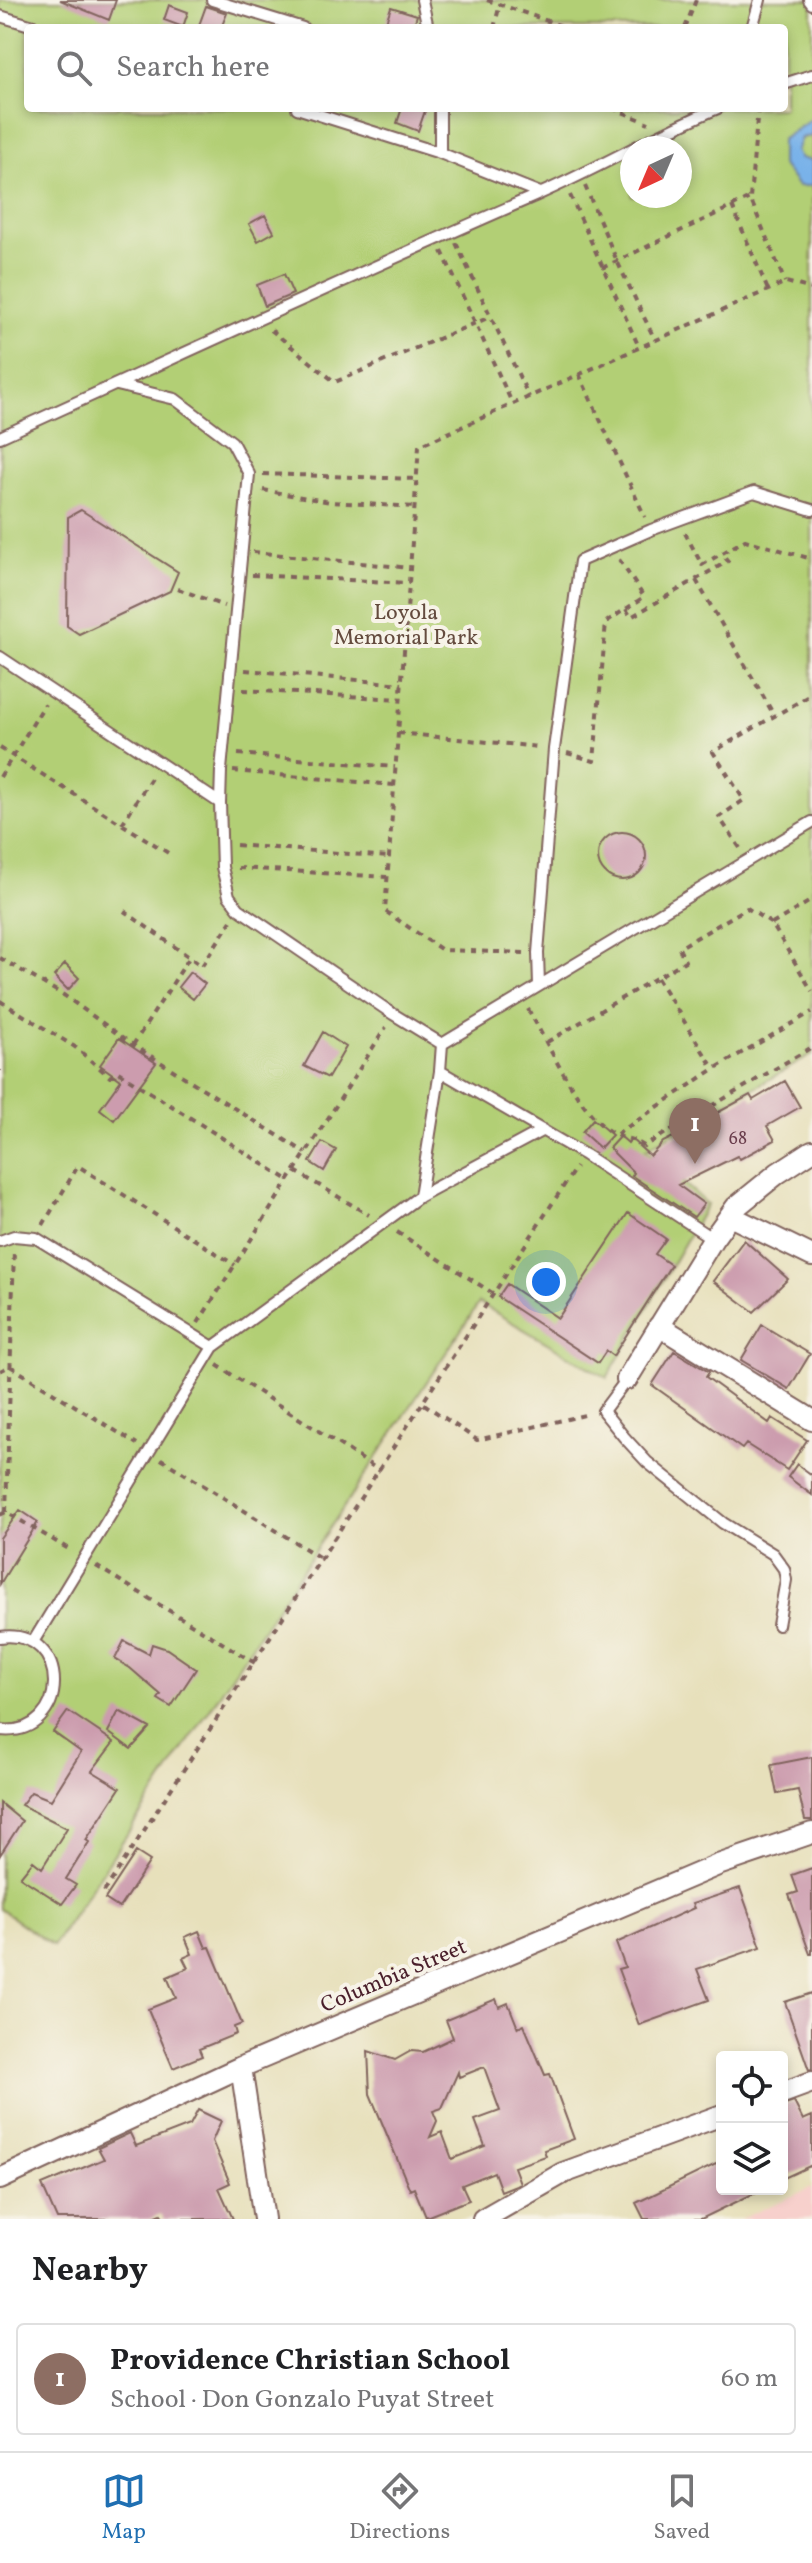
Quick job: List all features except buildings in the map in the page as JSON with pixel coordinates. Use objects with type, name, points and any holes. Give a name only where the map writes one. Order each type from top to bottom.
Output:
[{"type":"street","points":[[627,1379],[713,1239],[745,1197],[812,1151]]},
{"type":"street","points":[[730,1216],[812,1256]]},
{"type":"street","points":[[659,1326],[812,1420]]},
{"type":"street","name":"Columbia Street","points":[[0,2179],[241,2067],[718,1865],[812,1833]]},
{"type":"street","points":[[241,2067],[264,2219]]},
{"type":"street","points":[[788,2091],[812,2082]]},
{"type":"street","points":[[483,2219],[563,2173],[716,2117]]},
{"type":"lane","points":[[212,0],[290,24]]},
{"type":"lane","points":[[422,0],[427,24]]},
{"type":"lane","points":[[753,24],[760,0]]},
{"type":"lane","points":[[0,16],[27,24]]},
{"type":"lane","points":[[788,83],[812,75]]},
{"type":"lane","points":[[310,112],[440,153],[540,193]]},
{"type":"lane","points":[[440,112],[440,153]]},
{"type":"lane","points":[[0,437],[581,175],[666,130],[709,112]]},
{"type":"lane","points":[[117,385],[175,399],[232,442],[249,474],[221,770],[219,844],[229,896],[239,909],[442,1044]]},
{"type":"lane","points":[[539,985],[538,953],[554,749],[580,561],[651,530],[754,492],[812,510]]},
{"type":"lane","points":[[0,657],[220,803]]},
{"type":"lane","points":[[442,1044],[812,822]]},
{"type":"lane","points":[[420,1196],[442,1044]]},
{"type":"lane","points":[[440,1071],[585,1155],[713,1239]]},
{"type":"lane","points":[[33,1642],[213,1347],[420,1196],[543,1130]]},
{"type":"lane","points":[[0,1241],[14,1236],[36,1238],[213,1347]]},
{"type":"lane","points":[[627,1379],[603,1411],[647,1462],[723,1523],[773,1554],[784,1569],[786,1580],[778,1625]]},
{"type":"lane","points":[[0,1637],[12,1635],[33,1642],[48,1656],[55,1674],[54,1693],[41,1717],[26,1727],[0,1730]]},
{"type":"path","points":[[487,0],[557,24]]},
{"type":"path","points":[[687,24],[696,0]]},
{"type":"path","points":[[495,24],[500,4]]},
{"type":"path","points":[[622,112],[666,130]]},
{"type":"path","points":[[758,112],[750,198],[786,282]]},
{"type":"path","points":[[581,175],[655,340]]},
{"type":"path","points":[[564,182],[639,347]]},
{"type":"path","points":[[602,268],[750,198]]},
{"type":"path","points":[[732,206],[768,290]]},
{"type":"path","points":[[451,231],[529,397]]},
{"type":"path","points":[[436,238],[512,404]]},
{"type":"path","points":[[538,953],[442,950],[385,911],[419,446],[786,282],[812,289]]},
{"type":"path","points":[[258,319],[335,382],[490,317]]},
{"type":"path","points":[[579,374],[651,530]]},
{"type":"path","points":[[249,474],[417,479]]},
{"type":"path","points":[[248,488],[330,502],[415,507]]},
{"type":"path","points":[[678,520],[702,565],[745,540],[812,559]]},
{"type":"path","points":[[398,733],[554,749],[594,761],[606,622],[644,597],[611,547]]},
{"type":"path","points":[[241,551],[410,568]]},
{"type":"path","points":[[626,609],[631,617],[696,580],[728,561],[722,554]]},
{"type":"path","points":[[239,574],[409,583]]},
{"type":"path","points":[[696,580],[774,715]]},
{"type":"path","points":[[178,589],[236,611]]},
{"type":"path","points":[[230,669],[402,684]]},
{"type":"path","points":[[228,689],[400,699]]},
{"type":"path","points":[[0,777],[52,692]]},
{"type":"path","points":[[748,860],[719,817],[744,800],[713,752],[812,694]]},
{"type":"path","points":[[0,748],[173,856]]},
{"type":"path","points":[[222,753],[395,767]]},
{"type":"path","points":[[122,824],[160,763]]},
{"type":"path","points":[[221,770],[394,785]]},
{"type":"path","points":[[219,844],[389,857]]},
{"type":"path","points":[[222,867],[387,877]]},
{"type":"path","points":[[772,924],[812,900]]},
{"type":"path","points":[[547,1042],[685,961],[679,948],[747,908],[772,924],[812,991]]},
{"type":"path","points":[[124,911],[202,966],[239,909]]},
{"type":"path","points":[[0,958],[65,996],[133,1045],[306,1153]]},
{"type":"path","points":[[133,1045],[189,958]]},
{"type":"path","points":[[657,978],[714,1069]]},
{"type":"path","points":[[521,996],[588,1112],[616,1135],[630,1137],[644,1146],[812,1047]]},
{"type":"path","points":[[0,1001],[75,1047],[110,1077],[118,1072],[290,1181]]},
{"type":"path","points":[[616,1135],[714,1069],[812,1012]]},
{"type":"path","points":[[192,1332],[393,1014]]},
{"type":"path","points":[[104,1892],[585,1155]]},
{"type":"path","points":[[36,1238],[78,1166],[235,1265]]},
{"type":"path","points":[[6,1512],[14,1236]]},
{"type":"path","points":[[205,1357],[380,1471]]},
{"type":"path","points":[[423,1404],[477,1440],[603,1411]]},
{"type":"path","points":[[0,1515],[6,1512]]},
{"type":"path","points":[[6,1512],[255,1663]]},
{"type":"shaded area","points":[[812,2187],[812,2219],[740,2219]]},
{"type":"green space","name":"Loyola Memorial Park","points":[[0,0],[812,0],[812,1055],[646,1149],[707,1204],[607,1378],[479,1303],[53,1946],[0,1909]]},
{"type":"water","points":[[812,119],[812,136],[801,138],[796,151],[800,158],[812,161],[812,186],[798,186],[781,164],[781,140]]},
{"type":"place","name":"Providence Christian School","points":[[695,1164]]}]
